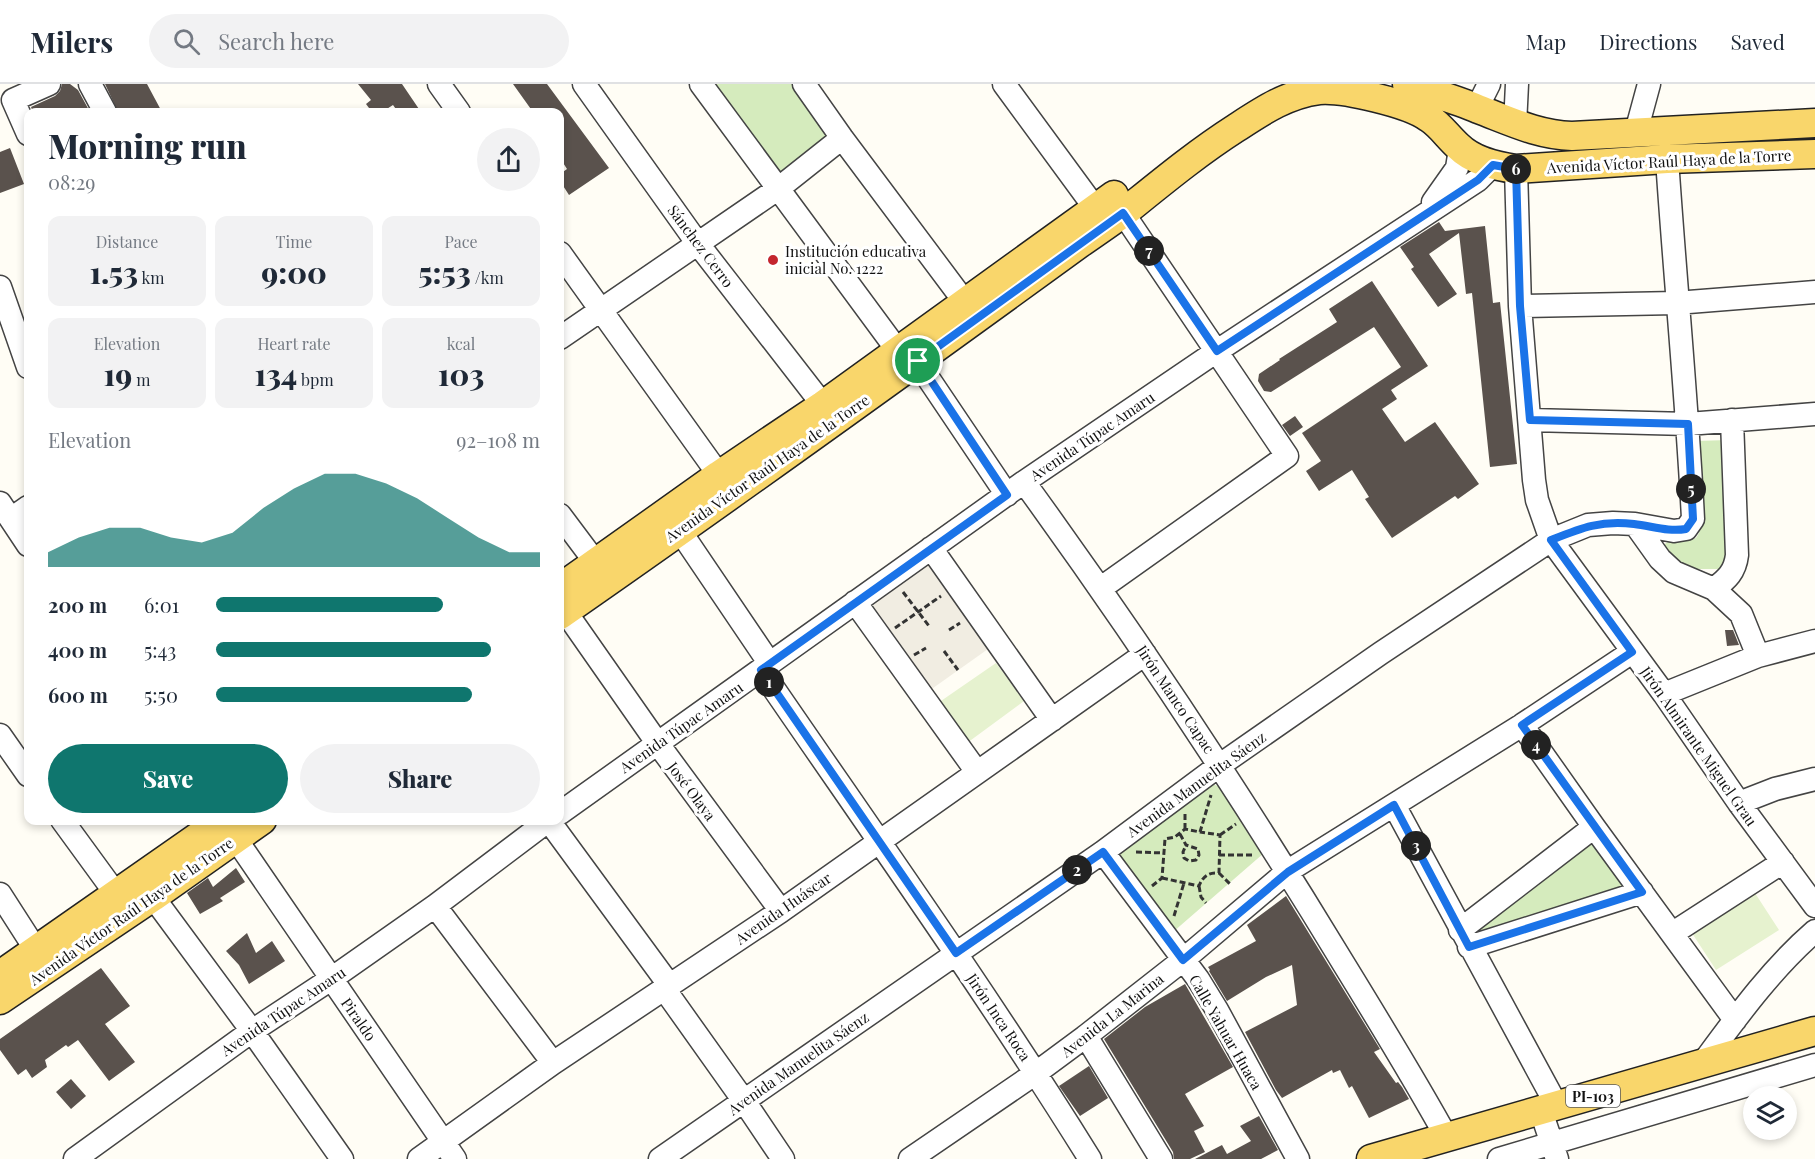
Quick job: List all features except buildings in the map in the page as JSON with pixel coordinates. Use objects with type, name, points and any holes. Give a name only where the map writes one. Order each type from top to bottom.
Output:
[{"type":"main road","name":"Avenida Víctor Raúl Haya de la Torre","points":[[564,603],[680,531],[907,352],[964,301],[1245,103],[1276,84]]},
{"type":"main road","name":"Avenida Víctor Raúl Haya de la Torre","points":[[1407,84],[1478,92],[1515,125],[1555,135],[1815,123]]},
{"type":"main road","name":"Avenida Víctor Raúl Haya de la Torre","points":[[564,601],[596,562],[719,475],[823,405],[1123,213],[1195,155],[1260,112],[1283,100],[1321,90],[1341,91],[1368,96],[1411,109],[1429,117],[1460,149],[1504,167],[1815,154]]},
{"type":"main road","points":[[1460,149],[1461,123],[1478,92]]},
{"type":"main road","points":[[1504,167],[1515,125]]},
{"type":"main road","name":"Avenida Víctor Raúl Haya de la Torre","points":[[0,975],[116,894],[227,827]]},
{"type":"main road","name":"Avenida Víctor Raúl Haya de la Torre","points":[[0,1000],[153,897],[227,827]]},
{"type":"main road","name":"PI-103","points":[[1371,1159],[1815,1032]]},
{"type":"street","points":[[24,125],[13,100],[49,84]]},
{"type":"street","points":[[90,84],[103,108]]},
{"type":"street","points":[[439,84],[456,108]]},
{"type":"street","name":"Sánchez Cerro","points":[[584,84],[698,244],[823,405]]},
{"type":"street","name":"Jirón Manco Capac","points":[[701,84],[907,352],[1015,488],[1101,588],[1220,765],[1288,872],[1425,1097],[1447,1138]]},
{"type":"street","points":[[804,84],[964,301]]},
{"type":"street","points":[[1515,125],[1517,84]]},
{"type":"street","points":[[1636,132],[1649,84]]},
{"type":"street","points":[[1006,85],[1095,208]]},
{"type":"street","points":[[564,335],[779,188],[842,138]]},
{"type":"street","name":"Avenida Túpac Amaru","points":[[1426,213],[1457,168],[1460,149]]},
{"type":"street","points":[[1667,159],[1676,303],[1688,424]]},
{"type":"street","name":"Avenida Túpac Amaru","points":[[564,810],[1015,488],[1426,213],[1478,180],[1504,167]]},
{"type":"street","name":"Jirón Almirante Miguel Grau","points":[[1504,167],[1520,306],[1537,500],[1551,540],[1815,906]]},
{"type":"street","points":[[1101,588],[1287,456],[1123,213]]},
{"type":"street","points":[[564,259],[719,475]]},
{"type":"street","points":[[0,287],[24,356]]},
{"type":"street","points":[[1520,306],[1676,303],[1815,292]]},
{"type":"street","points":[[1530,420],[1688,424],[1815,414]]},
{"type":"street","points":[[1714,589],[1736,568],[1737,561],[1732,420]]},
{"type":"street","name":"Avenida Manuelita Sáenz","points":[[660,1159],[1103,852],[1220,765],[1381,653],[1551,540],[1588,525],[1613,523],[1635,524],[1674,531],[1686,529],[1693,519],[1688,424]]},
{"type":"street","points":[[13,510],[24,536]]},
{"type":"street","points":[[564,520],[596,562]]},
{"type":"street","points":[[1635,524],[1660,559],[1674,572],[1714,589],[1741,614],[1758,656]]},
{"type":"street","name":"Jirón Inca Roca","points":[[680,531],[878,842],[956,953],[1090,1159]]},
{"type":"street","points":[[931,548],[1052,720]]},
{"type":"street","points":[[855,602],[977,772]]},
{"type":"street","name":"José Olaya","points":[[564,609],[658,744],[781,911]]},
{"type":"street","points":[[1664,694],[1758,656],[1815,641]]},
{"type":"street","name":"Avenida La Marina","points":[[910,1159],[1086,1036],[1183,960],[1288,872],[1522,725],[1632,652]]},
{"type":"street","name":"Avenida Huáscar","points":[[419,1159],[449,1150],[553,1064],[781,911],[1145,654]]},
{"type":"street","points":[[1522,725],[1594,828],[1735,1020]]},
{"type":"street","points":[[2,743],[24,770]]},
{"type":"street","points":[[1739,803],[1775,789],[1815,779]]},
{"type":"street","points":[[1394,805],[1465,938],[1549,1108],[1554,1151]]},
{"type":"street","points":[[66,825],[116,894]]},
{"type":"street","name":"Avenida Túpac Amaru","points":[[75,1159],[252,1031],[435,906],[544,825]]},
{"type":"street","points":[[552,825],[667,988],[783,1159]]},
{"type":"street","name":"Piraldo","points":[[227,827],[449,1150]]},
{"type":"street","points":[[1465,938],[1594,828]]},
{"type":"street","name":"Calle Yahuar Huaca","points":[[1103,852],[1198,979],[1298,1159]]},
{"type":"street","points":[[1672,933],[1783,862]]},
{"type":"street","points":[[1465,938],[1642,892]]},
{"type":"street","points":[[0,894],[36,950]]},
{"type":"street","points":[[153,897],[252,1031],[342,1159]]},
{"type":"street","points":[[435,906],[553,1064]]},
{"type":"street","points":[[1702,1064],[1735,1020],[1795,949],[1815,932]]},
{"type":"street","points":[[1086,1036],[1161,1159]]},
{"type":"street","points":[[1498,1159],[1554,1151],[1815,1065]]},
{"type":"path","points":[[898,586],[929,626]]},
{"type":"path","points":[[881,638],[947,591]]},
{"type":"path","points":[[944,651],[958,670]]},
{"type":"path","points":[[1200,832],[1212,794]]},
{"type":"path","points":[[1145,892],[1162,878],[1166,839],[1175,837],[1185,829],[1186,815],[1181,806]]},
{"type":"path","points":[[1185,829],[1220,835],[1242,820]]},
{"type":"path","points":[[1180,834],[1186,845],[1198,849],[1199,855],[1196,860],[1190,861],[1184,858],[1183,852],[1186,845]]},
{"type":"path","points":[[1220,835],[1219,873],[1230,884]]},
{"type":"path","points":[[1130,851],[1164,853]]},
{"type":"path","points":[[1219,855],[1261,855]]},
{"type":"path","points":[[1206,903],[1201,897],[1199,886],[1201,880],[1212,873],[1219,873]]},
{"type":"path","points":[[1162,878],[1199,886]]},
{"type":"path","points":[[1174,916],[1184,883]]},
{"type":"green space","points":[[709,84],[798,84],[830,134],[778,174]]},
{"type":"green space","points":[[1728,440],[1733,558],[1721,569],[1677,569],[1662,547],[1673,540],[1696,538],[1699,533],[1696,441]]},
{"type":"green space","points":[[996,663],[1024,701],[967,743],[938,703]]},
{"type":"green space","points":[[1212,784],[1218,786],[1264,853],[1173,932],[1118,855]]},
{"type":"green space","points":[[1594,835],[1634,890],[1475,940],[1468,928]]},
{"type":"green space","points":[[1753,890],[1779,930],[1716,970],[1690,930]]},
{"type":"shaded area","points":[[921,556],[988,649],[926,693],[858,601]]},
{"type":"place","name":"Institución educativa inicial No. 1222","points":[[773,260]]},
{"type":"route","points":[[1493,165],[1516,169],[1520,306],[1530,420],[1688,424],[1693,519],[1686,529],[1674,531],[1635,524],[1613,523],[1588,525],[1551,540],[1632,652],[1522,725],[1642,892],[1469,947],[1394,805],[1288,872],[1183,960],[1103,852],[956,953],[761,670],[1007,495],[918,361],[1123,213],[1217,351],[1478,180],[1493,165]]}]
